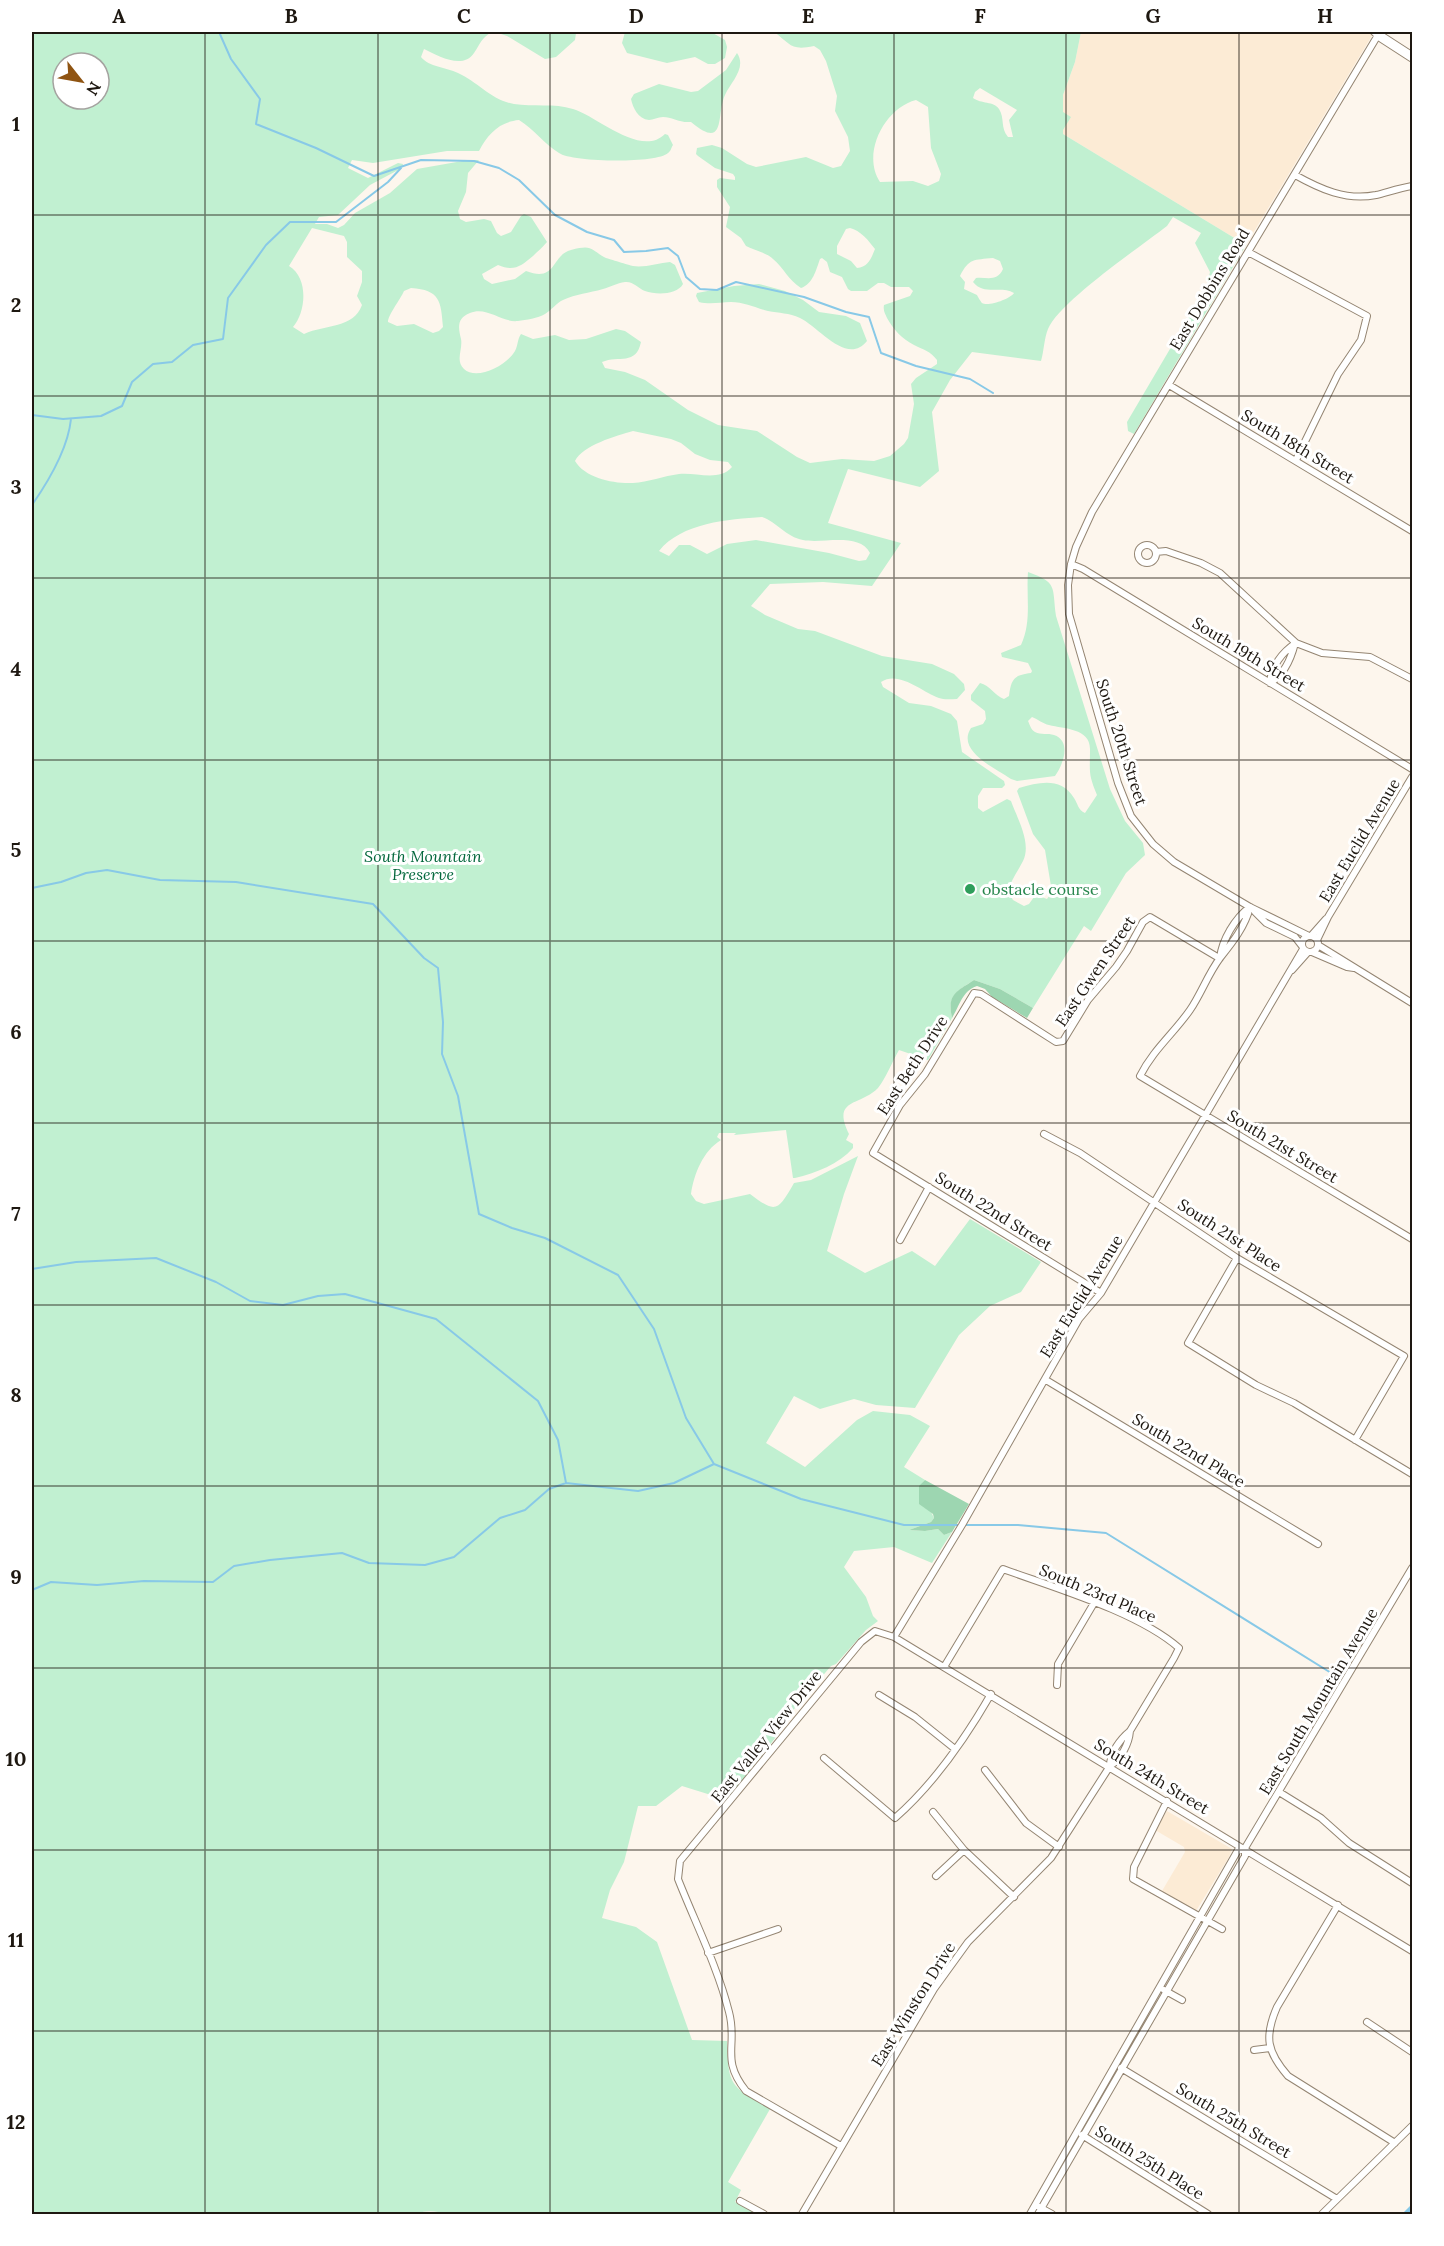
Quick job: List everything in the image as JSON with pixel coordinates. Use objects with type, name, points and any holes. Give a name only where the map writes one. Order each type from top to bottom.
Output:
[{"type":"main road","points":[[1377,33],[1413,57]]},
{"type":"street","name":"East Dobbins Road","points":[[1071,564],[1092,512],[1295,175],[1377,33]]},
{"type":"street","points":[[1295,175],[1322,189],[1345,196],[1373,196],[1413,186]]},
{"type":"street","points":[[1248,252],[1366,316],[1361,340],[1338,374],[1296,460]]},
{"type":"street","name":"South 18th Street","points":[[1169,385],[1413,531]]},
{"type":"street","points":[[1156,552],[1166,551],[1201,562],[1220,573],[1296,643],[1322,653],[1370,657],[1413,679]]},
{"type":"street","name":"South 19th Street","points":[[1071,564],[1083,569],[1413,769]]},
{"type":"street","name":"South 20th Street","points":[[1071,564],[1068,585],[1071,624],[1118,783],[1131,816],[1153,844],[1168,858],[1250,907],[1314,939],[1355,968],[1413,1003]]},
{"type":"street","points":[[1270,683],[1271,674],[1285,650],[1296,643]]},
{"type":"street","points":[[1270,683],[1279,678],[1292,656],[1296,643]]},
{"type":"street","points":[[1280,659],[1288,664]]},
{"type":"street","name":"East Euclid Avenue","points":[[1314,939],[1413,777]]},
{"type":"street","points":[[1220,958],[1228,950],[1246,920],[1250,907]]},
{"type":"street","name":"South 20th Street","points":[[1250,907],[1266,923],[1295,937],[1307,950],[1347,967],[1355,968]]},
{"type":"street","name":"East Gwen Street","points":[[974,993],[981,994],[1056,1042],[1063,1041],[1088,1000],[1116,967],[1143,922],[1150,917],[1220,958]]},
{"type":"street","points":[[1307,950],[1304,939],[1314,939]]},
{"type":"street","points":[[1307,950],[1314,939]]},
{"type":"street","name":"East Euclid Avenue","points":[[894,1636],[962,1524],[1079,1319],[1101,1293],[1205,1114],[1292,970],[1307,950]]},
{"type":"street","name":"South 21st Street","points":[[1220,958],[1189,1011],[1147,1062],[1140,1076],[1413,1239]]},
{"type":"street","name":"East Beth Drive","points":[[873,1153],[900,1105],[925,1074],[974,993]]},
{"type":"street","name":"South 21st Place","points":[[1044,1134],[1080,1153],[1237,1258],[1404,1356],[1355,1440]]},
{"type":"street","name":"South 22nd Street","points":[[873,1153],[1101,1293]]},
{"type":"street","points":[[900,1240],[929,1186]]},
{"type":"street","points":[[1237,1258],[1188,1342],[1256,1385],[1294,1403],[1413,1474]]},
{"type":"street","name":"South 22nd Place","points":[[1046,1380],[1318,1544]]},
{"type":"street","name":"East South Mountain Avenue","points":[[1030,2214],[1038,2209],[1084,2136],[1245,1856],[1245,1848],[1413,1568]]},
{"type":"street","name":"South 23rd Place","points":[[944,1666],[1003,1569],[1133,1620],[1179,1648]]},
{"type":"street","points":[[1057,1685],[1059,1664],[1094,1603]]},
{"type":"street","name":"South 24th Street","points":[[875,1631],[894,1636],[1413,1951]]},
{"type":"street","name":"East Valley View Drive","points":[[708,1953],[678,1879],[680,1861],[861,1642],[868,1634],[875,1631]]},
{"type":"street","name":"East Winston Drive","points":[[802,2214],[934,1989],[968,1942],[1014,1897],[1059,1847],[1110,1766],[1110,1759],[1124,1743],[1179,1648]]},
{"type":"street","points":[[824,1758],[896,1818],[920,1796],[955,1749],[990,1694]]},
{"type":"street","points":[[879,1695],[915,1717],[955,1749]]},
{"type":"street","points":[[985,1770],[1026,1823],[1059,1847]]},
{"type":"street","points":[[1279,1791],[1320,1818],[1349,1843],[1413,1883]]},
{"type":"street","points":[[1167,1800],[1134,1867],[1132,1879],[1222,1929]]},
{"type":"street","points":[[933,1812],[964,1850],[1014,1897]]},
{"type":"street","name":"East South Mountain Avenue","points":[[1038,2209],[1115,2064],[1238,1850],[1245,1848]]},
{"type":"street","points":[[936,1876],[964,1850]]},
{"type":"street","points":[[1338,1905],[1276,2007],[1269,2025],[1270,2048],[1275,2061],[1288,2076],[1395,2143]]},
{"type":"street","points":[[778,1929],[708,1953],[730,2014],[731,2062],[736,2078],[746,2091],[842,2146]]},
{"type":"street","points":[[1160,1987],[1182,2000]]},
{"type":"street","points":[[1367,2022],[1413,2052]]},
{"type":"street","points":[[1254,2050],[1270,2048]]},
{"type":"street","name":"South 25th Street","points":[[1115,2064],[1337,2199]]},
{"type":"street","points":[[1322,2214],[1413,2126]]},
{"type":"street","name":"South 25th Place","points":[[1077,2132],[1208,2214]]},
{"type":"street","points":[[740,2201],[764,2214]]},
{"type":"street","points":[[1038,2209],[1052,2214]]},
{"type":"shaded area","points":[[1081,32],[1370,32],[1373,34],[1246,245],[1063,134],[1063,95],[1075,62]]},
{"type":"shaded area","points":[[1167,1811],[1232,1849],[1196,1911],[1162,1891],[1185,1852],[1184,1847],[1155,1830]]},
{"type":"green space","name":"South Mountain Preserve","points":[[32,32],[492,32],[464,61],[450,60],[424,49],[421,57],[428,63],[465,77],[491,95],[506,102],[573,109],[619,133],[644,141],[668,135],[673,145],[670,151],[660,157],[631,160],[596,160],[567,156],[559,153],[519,120],[512,121],[495,130],[479,151],[447,151],[373,163],[352,160],[348,168],[368,178],[398,163],[403,164],[402,168],[370,185],[338,215],[319,217],[315,224],[327,224],[338,228],[344,225],[355,213],[390,193],[417,169],[479,160],[468,173],[466,192],[458,211],[460,219],[466,222],[484,219],[491,221],[501,236],[511,232],[524,214],[531,217],[547,242],[521,265],[509,268],[498,265],[482,274],[484,279],[492,284],[515,279],[526,271],[536,274],[549,271],[565,253],[588,248],[606,258],[633,266],[670,262],[675,265],[683,284],[671,292],[655,293],[645,291],[628,282],[622,283],[568,298],[542,315],[521,321],[506,320],[476,311],[470,313],[463,317],[459,327],[460,362],[464,369],[476,373],[499,366],[515,351],[521,334],[533,339],[555,335],[569,340],[586,339],[616,329],[625,331],[641,342],[639,349],[631,357],[602,362],[605,368],[625,372],[645,380],[688,410],[718,425],[757,431],[810,463],[842,459],[874,461],[890,456],[908,438],[914,404],[911,384],[937,364],[937,360],[898,333],[884,312],[884,305],[910,296],[913,291],[909,287],[891,287],[878,283],[867,291],[851,291],[842,277],[830,272],[827,262],[822,258],[811,280],[801,288],[770,257],[746,246],[741,238],[726,227],[730,207],[717,187],[717,180],[720,178],[735,180],[735,177],[733,174],[715,168],[698,156],[697,148],[712,145],[722,148],[756,167],[806,157],[833,168],[841,166],[850,151],[848,137],[835,111],[837,96],[826,61],[820,50],[814,46],[795,47],[774,32],[1081,32],[1075,62],[1063,95],[1063,112],[1071,117],[1063,134],[1246,245],[1134,434],[1128,431],[1127,422],[1207,286],[1210,272],[1195,243],[1201,233],[1173,217],[1167,226],[1067,304],[1048,329],[1041,361],[972,352],[950,380],[932,412],[939,471],[920,487],[848,469],[828,523],[901,543],[872,586],[823,582],[770,584],[751,606],[765,615],[798,629],[815,631],[882,656],[932,664],[954,674],[964,684],[965,690],[957,699],[945,699],[903,680],[888,679],[881,682],[883,687],[909,703],[931,706],[951,714],[957,721],[962,752],[1004,781],[1005,785],[1002,788],[983,788],[978,796],[978,808],[983,812],[1007,799],[1011,801],[1023,831],[1026,846],[1023,861],[1008,891],[1013,900],[1024,906],[1029,904],[1034,897],[1047,899],[1052,892],[1045,850],[1033,834],[1017,791],[1019,788],[1035,784],[1056,784],[1069,791],[1079,809],[1085,813],[1097,795],[1090,773],[1089,742],[1081,733],[1047,724],[1032,717],[1028,721],[1034,731],[1054,735],[1063,742],[1063,760],[1055,776],[1017,781],[979,758],[969,744],[968,736],[971,728],[983,724],[986,719],[985,711],[971,700],[971,695],[980,683],[1004,699],[1009,696],[1014,679],[1032,671],[1028,663],[1002,657],[1001,653],[1021,645],[1024,636],[1028,618],[1028,572],[1044,579],[1052,587],[1056,616],[1110,789],[1125,821],[1143,843],[1145,855],[1126,873],[1091,931],[1084,926],[1033,1008],[1000,989],[974,980],[958,991],[952,999],[952,1018],[928,1060],[899,1050],[878,1088],[846,1108],[844,1122],[849,1134],[846,1140],[853,1144],[853,1148],[841,1159],[819,1171],[793,1178],[786,1130],[734,1135],[736,1133],[719,1133],[717,1137],[721,1140],[704,1157],[694,1179],[691,1194],[696,1201],[704,1204],[750,1194],[771,1207],[780,1204],[794,1183],[811,1180],[858,1156],[827,1251],[865,1273],[912,1251],[935,1266],[970,1219],[1041,1262],[1021,1292],[990,1306],[959,1335],[915,1408],[876,1405],[854,1399],[820,1409],[794,1396],[766,1443],[805,1467],[857,1420],[873,1411],[910,1415],[930,1426],[904,1467],[925,1480],[919,1487],[934,1518],[931,1522],[909,1530],[938,1529],[944,1535],[952,1532],[932,1563],[894,1547],[854,1551],[844,1567],[866,1597],[873,1616],[878,1621],[866,1630],[836,1664],[831,1666],[777,1729],[779,1733],[727,1800],[682,1786],[656,1806],[638,1806],[624,1862],[610,1890],[602,1918],[636,1927],[657,1942],[692,2040],[727,2041],[729,2068],[734,2084],[770,2109],[728,2182],[741,2190],[735,2202],[757,2214],[446,2214],[431,2211],[417,2214],[32,2214]],"holes":[[[980,88],[1017,110],[1009,120],[1013,137],[1008,137],[1006,134],[1001,112],[997,106],[973,98],[975,92]],[[916,100],[928,107],[931,148],[941,174],[939,181],[928,186],[913,181],[880,182],[875,170],[873,158],[879,133],[895,112]],[[312,228],[344,236],[347,242],[347,257],[362,271],[362,282],[357,296],[362,305],[358,313],[338,325],[304,334],[293,327],[301,313],[303,295],[300,278],[289,266]],[[846,229],[854,229],[861,233],[875,249],[870,259],[861,267],[857,268],[851,261],[837,254],[837,246]],[[993,258],[1000,261],[1003,269],[1001,273],[995,277],[976,278],[973,282],[987,290],[1004,290],[1014,293],[999,302],[985,304],[977,295],[964,289],[965,282],[960,276],[969,263]],[[411,288],[421,289],[437,298],[443,327],[439,331],[433,333],[414,324],[397,326],[388,322],[404,291]],[[633,431],[671,439],[681,443],[695,454],[710,460],[728,462],[732,467],[721,474],[679,474],[633,483],[609,481],[593,476],[575,461],[579,455],[592,446]],[[762,517],[797,538],[811,541],[849,541],[858,543],[870,553],[866,560],[859,561],[829,553],[756,540],[727,544],[707,554],[690,545],[679,545],[669,556],[659,551],[668,542],[693,528],[735,519]]]},
{"type":"green space","points":[[495,32],[576,33],[575,40],[556,57],[545,59],[507,36]]},
{"type":"green space","points":[[625,32],[711,32],[725,40],[727,47],[725,58],[715,64],[708,64],[695,57],[667,63],[627,53],[622,43]]},
{"type":"green space","points":[[737,53],[740,59],[739,69],[725,95],[715,131],[710,133],[691,122],[666,117],[645,119],[635,109],[631,99],[634,94],[659,84],[691,92],[698,91],[726,70]]},
{"type":"green space","points":[[759,284],[785,291],[803,300],[819,312],[846,316],[860,323],[867,341],[859,348],[842,347],[796,316],[736,302],[699,302],[696,296],[697,293]]},
{"type":"green space","points":[[974,980],[1000,989],[1033,1008],[1027,1018],[977,986],[968,991],[952,1018],[951,1004],[954,994]]},
{"type":"green space","points":[[925,1480],[969,1504],[952,1532],[944,1535],[938,1529],[909,1530],[931,1522],[934,1518],[933,1514],[919,1504],[919,1486]]},
{"type":"waterway","points":[[219,32],[231,59],[260,99],[256,124],[316,148],[374,176],[421,160],[474,161],[499,168],[519,180],[555,215],[587,232],[614,240],[624,252],[668,248],[678,256],[686,277],[700,289],[717,290],[736,282],[804,297],[846,312],[869,317],[881,353],[916,366],[970,379],[993,393]]},
{"type":"waterway","points":[[32,415],[63,419],[101,416],[122,406],[132,382],[153,364],[172,362],[193,345],[223,339],[228,298],[266,245],[290,222],[336,222],[388,182],[401,168]]},
{"type":"waterway","points":[[32,505],[62,453],[71,419]]},
{"type":"waterway","points":[[32,888],[61,882],[86,873],[107,870],[160,880],[236,882],[373,904],[424,958],[438,968],[443,1022],[442,1054],[458,1096],[479,1214],[512,1228],[545,1238],[618,1275],[654,1329],[686,1418],[714,1464],[801,1499],[904,1525],[1018,1525],[1106,1533],[1336,1676]]},
{"type":"waterway","points":[[32,1269],[76,1262],[156,1258],[216,1282],[250,1301],[283,1305],[318,1296],[345,1294],[436,1319],[538,1401],[558,1440],[566,1483],[638,1491],[674,1483],[714,1464]]},
{"type":"waterway","points":[[32,1590],[51,1582],[97,1585],[144,1581],[213,1582],[234,1566],[342,1553],[369,1563],[425,1565],[454,1557],[500,1518],[525,1510],[549,1489],[566,1483]]},
{"type":"waterway","points":[[1407,2214],[1412,2209]]},
{"type":"place","name":"obstacle course","points":[[970,889]]}]
